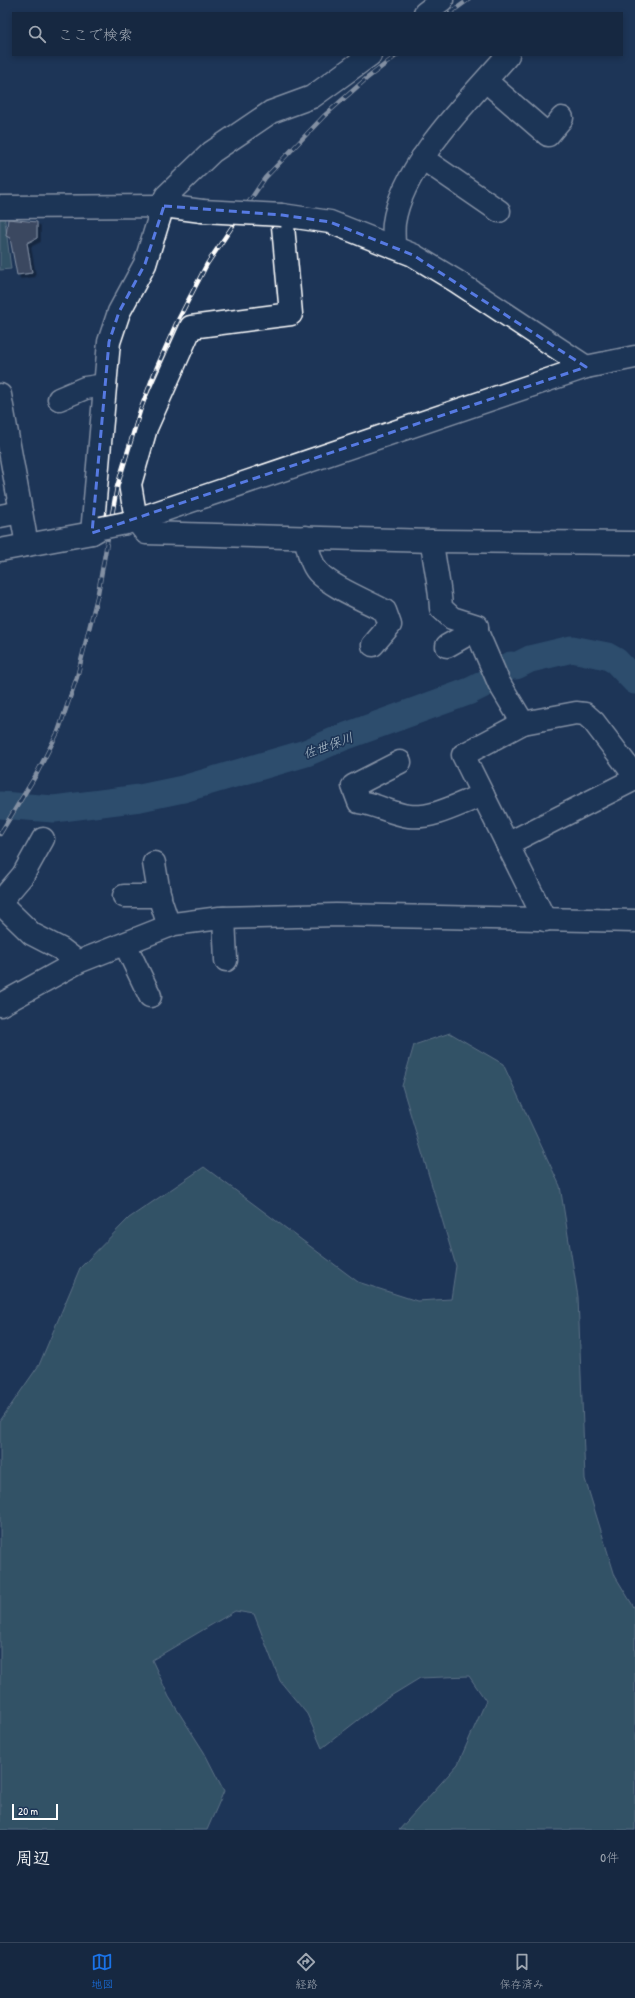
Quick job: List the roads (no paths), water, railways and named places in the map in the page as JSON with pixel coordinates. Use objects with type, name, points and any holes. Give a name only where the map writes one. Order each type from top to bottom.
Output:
[{"type":"street","points":[[426,12],[442,0]]},
{"type":"street","points":[[96,530],[109,342],[119,312],[145,264],[166,196],[212,152],[271,112],[312,97],[369,56]]},
{"type":"street","points":[[394,247],[394,223],[398,206],[422,158],[427,150],[507,56]]},
{"type":"street","points":[[486,81],[548,135],[562,118]]},
{"type":"street","points":[[422,158],[499,211]]},
{"type":"street","points":[[0,207],[164,206],[202,211],[282,214],[330,222],[412,255],[456,281],[586,368]]},
{"type":"street","points":[[282,214],[291,314],[191,327],[146,428],[130,484],[131,521],[146,533],[432,541],[635,544]]},
{"type":"street","points":[[0,550],[96,530],[131,521],[586,368],[630,361]]},
{"type":"street","points":[[59,399],[85,388],[105,385]]},
{"type":"street","points":[[0,395],[10,514],[26,545]]},
{"type":"street","points":[[305,537],[310,557],[317,571],[330,582],[385,611],[390,626],[373,645]]},
{"type":"street","points":[[432,541],[434,562],[440,586],[441,608],[452,618],[477,626],[477,631],[499,683],[523,723]]},
{"type":"street","points":[[447,646],[477,631]]},
{"type":"street","points":[[507,844],[635,777],[594,722],[585,714],[576,713],[523,723],[463,755],[507,844],[545,920]]},
{"type":"street","points":[[400,762],[352,786],[359,802],[371,804],[391,812],[410,816],[430,815],[483,795]]},
{"type":"street","points":[[43,839],[23,875],[0,903],[32,934],[61,949],[78,962]]},
{"type":"street","points":[[154,864],[160,896],[169,926]]},
{"type":"street","points":[[124,896],[160,896]]},
{"type":"street","points":[[0,1005],[78,962],[169,926],[224,918],[336,915],[635,921]]},
{"type":"street","points":[[224,918],[226,960]]},
{"type":"street","points":[[125,944],[151,989]]},
{"type":"waterway","name":"佐世保川","points":[[0,805],[54,809],[140,798],[183,789],[306,753],[341,738],[470,691],[484,684],[511,665],[516,666],[530,659],[572,649],[607,656],[616,661],[635,681]]},
{"type":"railway","points":[[451,12],[468,0]]},
{"type":"railway","points":[[0,834],[36,775],[58,732],[77,677],[98,593],[117,487],[140,411],[154,374],[176,324],[207,264],[265,178],[324,116],[366,79],[396,56]]}]
